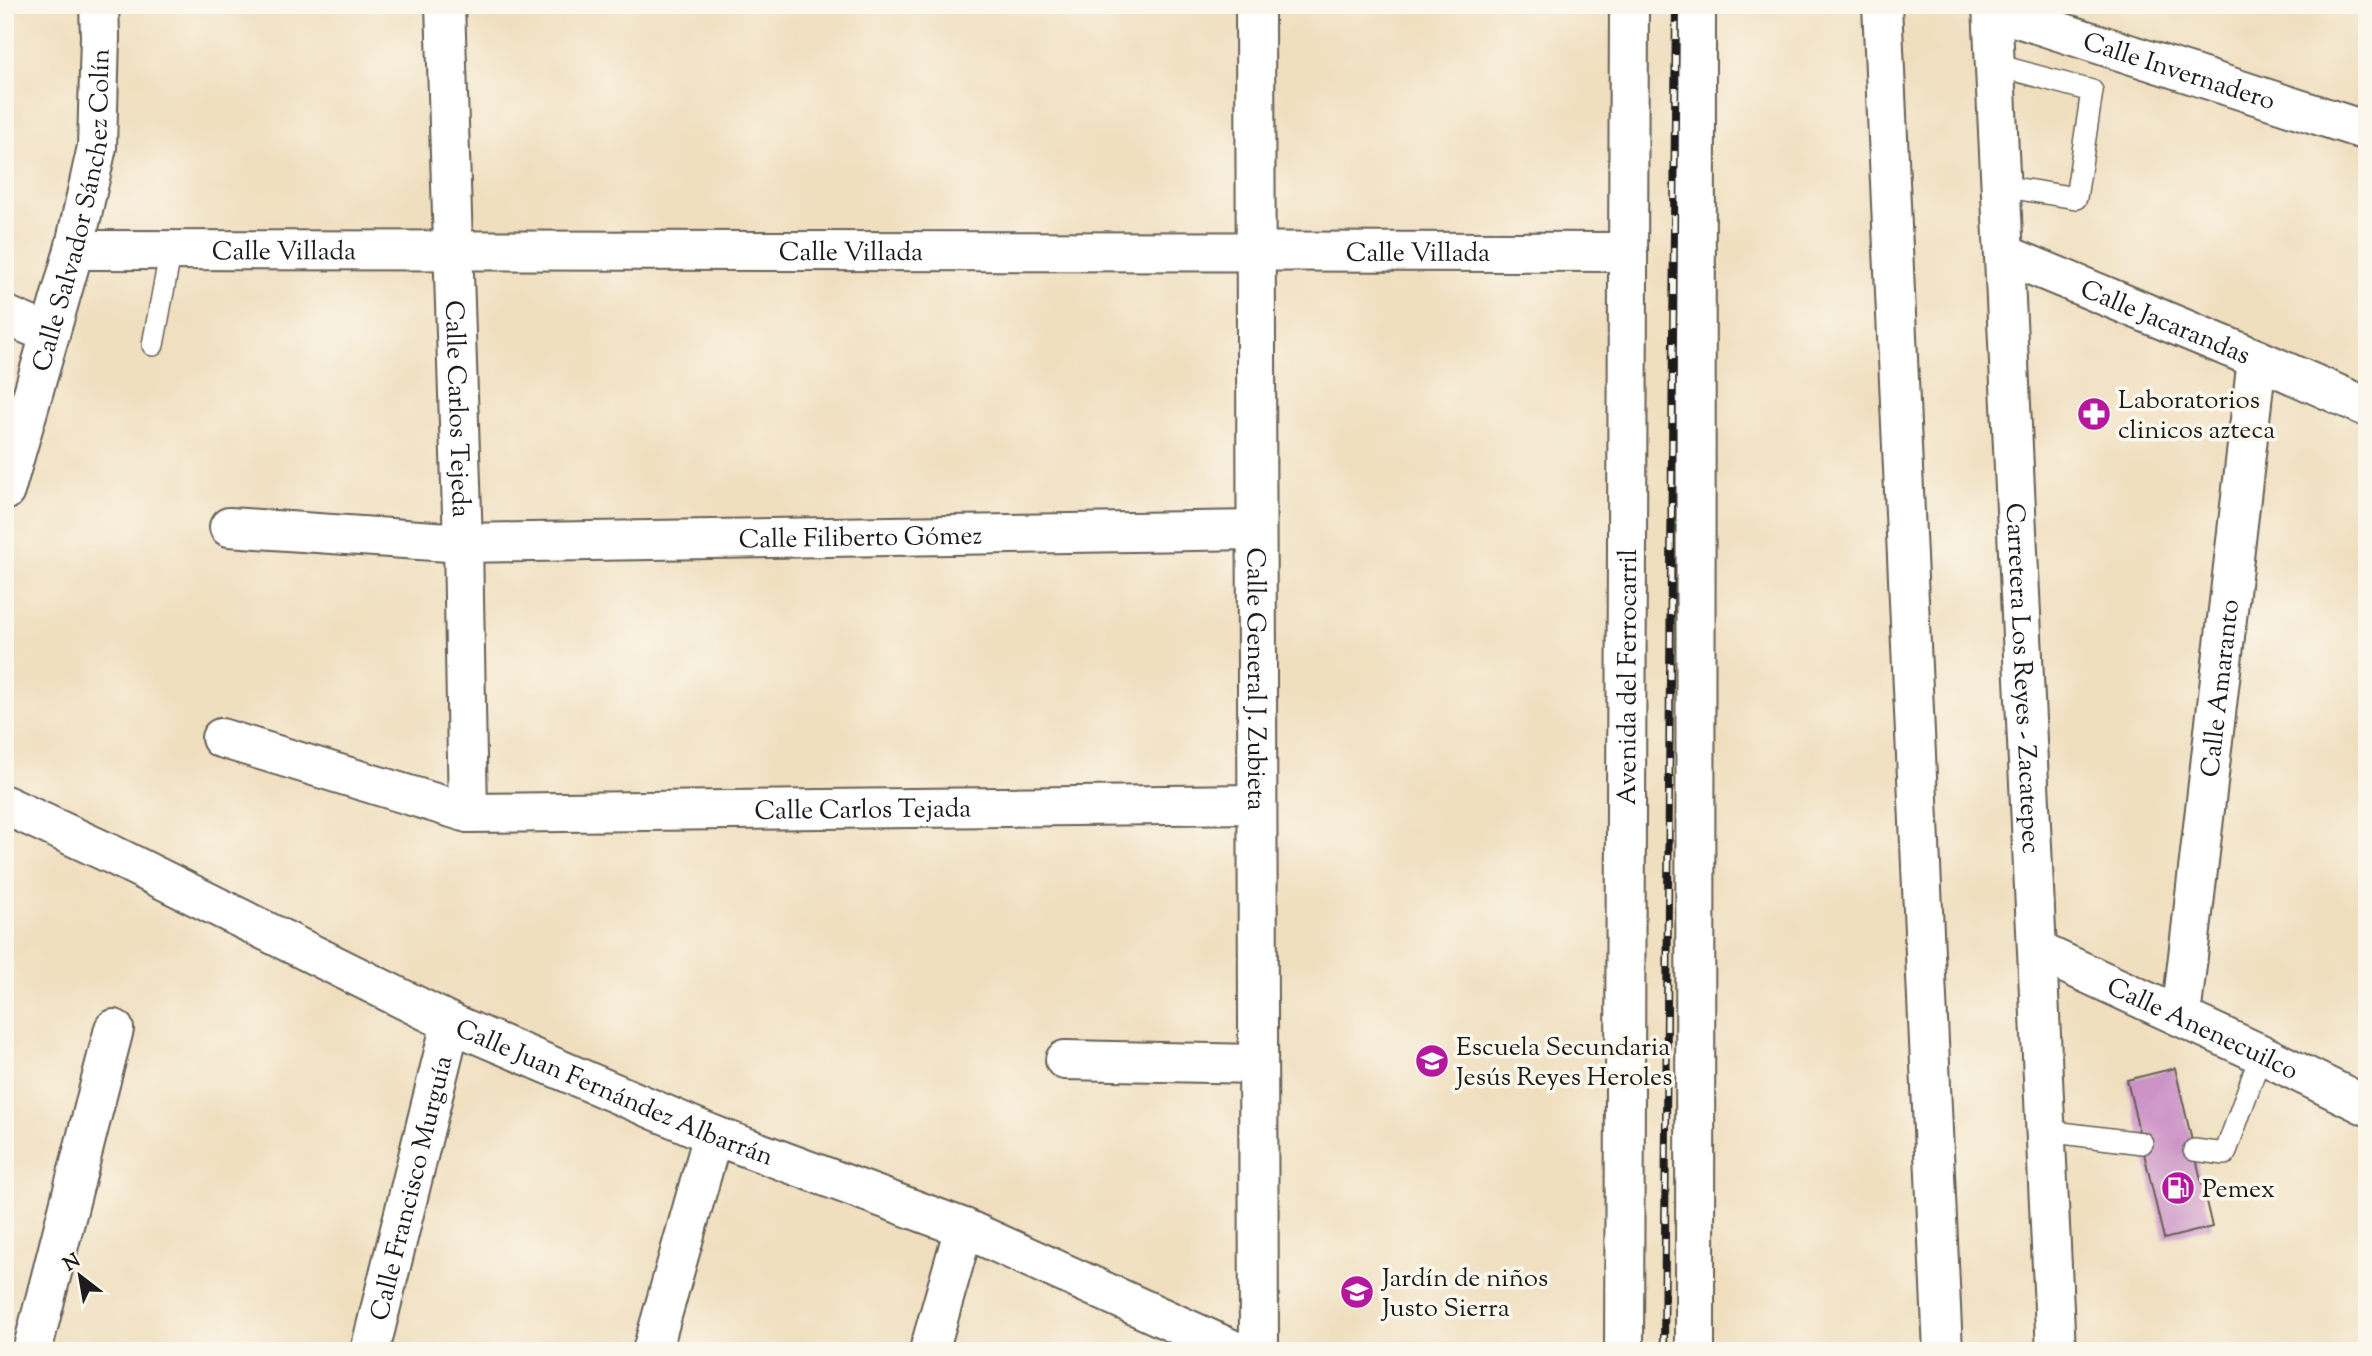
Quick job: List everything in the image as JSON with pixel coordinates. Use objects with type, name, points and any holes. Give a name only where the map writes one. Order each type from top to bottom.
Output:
[{"type":"street","name":"Calle Salvador Sánchez Colín","points":[[5,491],[74,250],[97,147],[99,5]]},
{"type":"street","name":"Calle Carlos Tejeda","points":[[445,5],[463,543],[468,813]]},
{"type":"street","name":"Calle General J. Zubieta","points":[[1255,5],[1259,1351]]},
{"type":"street","name":"Avenida del Ferrocarril","points":[[1624,1351],[1629,5]]},
{"type":"street","points":[[1695,1351],[1696,5]]},
{"type":"street","points":[[1882,5],[1943,1351]]},
{"type":"street","name":"Carretera Los Reyes - Zacatepec","points":[[1992,8],[2056,1351]]},
{"type":"street","name":"Calle Invernadero","points":[[1992,8],[2367,131]]},
{"type":"street","name":"Calle Villada","points":[[74,250],[1628,252]]},
{"type":"street","name":"Calle Jacarandas","points":[[2004,254],[2367,407]]},
{"type":"street","points":[[5,315],[50,334]]},
{"type":"street","name":"Calle Amaranto","points":[[2182,1017],[2256,359]]},
{"type":"street","name":"Calle Filiberto Gómez","points":[[229,527],[463,543],[1256,530]]},
{"type":"street","name":"Calle Carlos Tejada","points":[[221,738],[468,813],[1257,803]]},
{"type":"street","name":"Calle Juan Fernández Albarrán","points":[[5,805],[125,861],[451,1024],[713,1135],[964,1228],[1177,1338],[1236,1351]]},
{"type":"street","name":"Calle Anenecuilco","points":[[2038,951],[2367,1105]]},
{"type":"street","name":"Calle Francisco Murguía","points":[[370,1351],[451,1024]]},
{"type":"street","points":[[32,1351],[114,1029]]},
{"type":"street","points":[[1065,1060],[1258,1064]]},
{"type":"street","points":[[652,1351],[713,1135]]},
{"type":"street","points":[[929,1351],[964,1228]]},
{"type":"lane","points":[[1996,65],[2092,91],[2076,198],[2001,186]]},
{"type":"lane","points":[[153,345],[171,250]]},
{"type":"lane","points":[[2194,1150],[2225,1154],[2261,1054]]},
{"type":"lane","points":[[2046,1131],[2142,1143]]},
{"type":"building","name":"Pemex","points":[[2175,1068],[2212,1227],[2164,1239],[2127,1080]]},
{"type":"railway","points":[[1664,1351],[1676,5]]},
{"type":"place","name":"Laboratorios clinicos azteca","points":[[2094,414]]},
{"type":"place","name":"Escuela Secundaria Jesús Reyes Heroles","points":[[1432,1061]]},
{"type":"place","name":"Pemex","points":[[2178,1188]]},
{"type":"place","name":"Jardín de niños Justo Sierra","points":[[1357,1292]]}]
